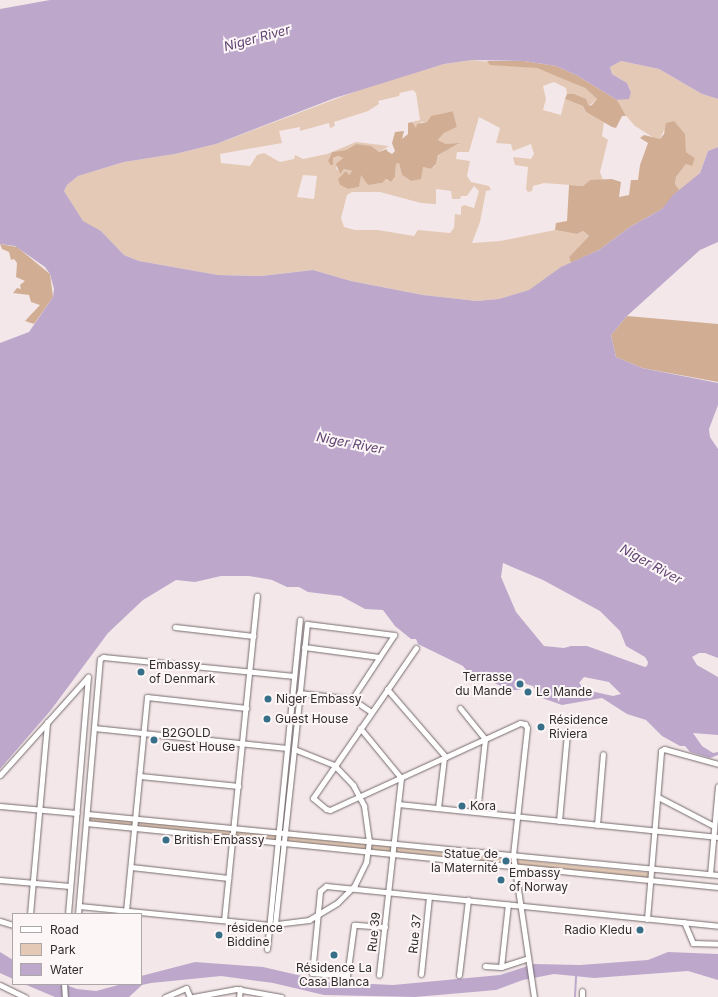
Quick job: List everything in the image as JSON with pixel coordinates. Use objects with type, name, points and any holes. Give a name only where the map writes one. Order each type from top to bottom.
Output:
[{"type":"street","points":[[224,920],[257,596]]},
{"type":"street","points":[[294,749],[334,765],[353,785],[364,806],[369,841],[368,852],[352,888],[337,903],[309,920],[275,924],[287,748],[300,620]]},
{"type":"street","points":[[282,833],[294,749],[307,624],[394,635],[352,699]]},
{"type":"street","points":[[175,627],[253,636]]},
{"type":"street","points":[[304,647],[379,657]]},
{"type":"street","points":[[416,648],[313,794],[314,800],[330,810],[520,723],[526,726],[513,855],[534,997]]},
{"type":"street","points":[[78,913],[98,663],[103,657],[294,676]]},
{"type":"street","points":[[0,775],[88,677],[68,913]]},
{"type":"street","points":[[387,689],[445,758],[438,808]]},
{"type":"street","points":[[300,693],[352,699],[371,712]]},
{"type":"street","points":[[126,911],[147,697],[246,708]]},
{"type":"street","points":[[460,708],[485,739],[477,812]]},
{"type":"street","points":[[30,913],[47,722]]},
{"type":"street","points":[[94,728],[242,742],[287,748]]},
{"type":"street","points":[[360,728],[401,778]]},
{"type":"street","points":[[559,821],[567,734]]},
{"type":"street","points":[[647,918],[663,749],[718,764]]},
{"type":"street","points":[[597,825],[603,754]]},
{"type":"street","points":[[140,776],[238,786]]},
{"type":"street","name":"Rue 39","points":[[380,975],[401,778]]},
{"type":"street","points":[[710,874],[716,837],[714,826],[718,786]]},
{"type":"street","points":[[658,797],[714,826]]},
{"type":"street","points":[[398,804],[716,837]]},
{"type":"street","points":[[0,812],[0,806],[77,813]]},
{"type":"street","points":[[87,814],[718,875]]},
{"type":"street","points":[[86,823],[718,887]]},
{"type":"street","points":[[267,949],[281,843]]},
{"type":"street","points":[[131,867],[228,878]]},
{"type":"street","points":[[0,880],[70,886]]},
{"type":"street","points":[[385,927],[354,925],[347,976],[315,975],[312,973],[320,891],[326,886],[718,926]]},
{"type":"street","name":"Rue 37","points":[[421,974],[429,896]]},
{"type":"street","points":[[459,975],[468,900]]},
{"type":"street","points":[[501,967],[508,904]]},
{"type":"street","points":[[79,906],[270,925]]},
{"type":"street","points":[[0,921],[12,924]]},
{"type":"street","points":[[684,922],[693,943],[718,944]]},
{"type":"street","points":[[485,966],[501,967],[528,958]]},
{"type":"street","points":[[0,985],[26,997]]},
{"type":"street","points":[[64,985],[65,997]]},
{"type":"street","points":[[165,997],[186,988],[190,997]]},
{"type":"street","points":[[194,997],[240,989],[281,997]]},
{"type":"street","points":[[239,997],[240,989]]},
{"type":"green space","points":[[472,60],[537,68],[585,88],[597,99],[589,106],[574,94],[567,94],[566,88],[554,82],[543,86],[546,99],[543,110],[561,115],[565,99],[583,106],[586,112],[604,122],[602,136],[608,140],[600,172],[603,180],[590,180],[583,186],[544,183],[533,186],[532,191],[528,192],[526,189],[528,167],[515,165],[513,157],[531,159],[534,154],[531,144],[513,151],[511,144],[496,143],[500,128],[479,117],[469,152],[457,152],[456,159],[470,161],[467,176],[471,182],[489,186],[491,190],[486,191],[480,222],[472,243],[500,241],[555,230],[577,234],[583,231],[589,236],[569,257],[571,263],[530,290],[499,299],[477,301],[423,295],[351,281],[313,270],[260,276],[218,275],[139,261],[124,255],[101,231],[83,222],[64,191],[67,185],[78,176],[124,162],[175,154],[216,144],[362,89],[444,64]],"holes":[[[413,90],[416,93],[420,120],[412,122],[415,129],[421,122],[427,122],[439,114],[453,111],[457,127],[444,133],[438,140],[446,144],[459,144],[439,154],[435,166],[431,169],[423,167],[411,181],[402,175],[399,163],[396,164],[395,177],[391,182],[384,179],[379,184],[365,180],[364,176],[360,174],[359,187],[348,189],[340,185],[339,179],[346,172],[349,175],[352,171],[344,169],[340,173],[336,168],[343,158],[338,156],[333,158],[333,165],[330,165],[328,161],[332,152],[346,150],[356,144],[372,148],[379,152],[389,146],[356,142],[327,154],[303,159],[295,155],[294,159],[280,162],[264,153],[257,155],[250,166],[221,163],[220,154],[282,143],[279,131],[300,127],[300,131],[329,123],[330,128],[335,126],[334,122],[368,111],[379,104],[378,101],[399,96],[400,93]],[[303,175],[317,176],[314,199],[297,197]],[[474,186],[479,191],[474,208],[464,205],[461,207],[461,215],[455,214],[454,228],[450,233],[418,230],[414,236],[378,230],[355,230],[344,227],[341,218],[347,195],[352,192],[380,192],[421,203],[433,204],[436,204],[436,189],[451,191],[452,199],[460,199],[461,196],[467,196]]]},
{"type":"green space","points":[[621,61],[659,69],[702,94],[718,99],[718,147],[708,151],[700,173],[680,191],[675,184],[676,177],[686,164],[695,158],[686,152],[685,142],[664,130],[660,139],[654,138],[635,126],[621,110],[617,100],[629,98],[631,93],[627,83],[612,74],[610,67]]},
{"type":"green space","points":[[90,817],[651,873],[651,879],[90,821]]},
{"type":"shaded area","points":[[487,61],[524,61],[556,66],[578,76],[617,100],[626,116],[622,116],[616,128],[612,127],[586,112],[583,106],[565,99],[567,94],[574,94],[586,99],[589,106],[592,105],[597,99],[585,88],[537,68],[490,65]]},
{"type":"shaded area","points":[[453,111],[457,127],[444,133],[438,140],[446,144],[460,143],[438,155],[436,164],[431,169],[423,167],[421,179],[411,181],[402,175],[399,163],[396,164],[395,177],[391,182],[386,179],[382,183],[368,185],[361,175],[359,187],[348,189],[340,185],[338,179],[346,171],[349,175],[352,171],[344,169],[340,174],[336,164],[343,158],[338,156],[333,158],[333,165],[330,165],[328,161],[332,152],[346,150],[356,144],[371,146],[379,152],[387,149],[387,151],[392,154],[395,151],[392,143],[395,132],[404,131],[402,139],[408,134],[408,123],[412,122],[416,128],[417,124],[427,122],[431,116]]},
{"type":"shaded area","points":[[674,121],[685,134],[686,152],[695,158],[692,166],[686,164],[676,177],[675,184],[680,191],[662,209],[630,227],[599,250],[571,263],[569,257],[589,236],[583,231],[577,234],[555,230],[556,223],[567,221],[569,185],[583,186],[590,180],[612,179],[621,182],[619,197],[629,195],[631,180],[638,180],[640,165],[648,143],[640,138],[644,135],[660,139],[664,134],[666,123]]},
{"type":"shaded area","points":[[0,244],[17,247],[50,274],[53,297],[34,324],[25,321],[40,305],[31,302],[29,295],[13,293],[17,288],[21,289],[20,285],[25,281],[16,277],[17,263],[14,259],[11,260],[9,252],[2,249]]},
{"type":"shaded area","points":[[627,316],[718,324],[718,382],[642,368],[616,357],[611,335]]},
{"type":"water","name":"Niger River","points":[[50,0],[718,0],[718,99],[702,94],[659,69],[621,61],[610,67],[612,74],[627,83],[631,93],[629,99],[617,100],[578,76],[556,66],[524,61],[472,60],[444,64],[335,98],[216,144],[175,154],[124,162],[78,176],[67,185],[64,191],[83,221],[101,231],[124,255],[139,261],[218,275],[261,276],[313,270],[351,281],[423,295],[477,301],[499,299],[529,290],[561,267],[599,250],[630,227],[662,209],[673,195],[700,173],[708,151],[718,147],[718,242],[700,250],[627,316],[611,335],[616,357],[642,368],[718,383],[718,405],[709,429],[710,437],[718,449],[718,658],[705,653],[699,653],[692,657],[697,665],[718,677],[718,735],[693,733],[702,746],[713,753],[718,752],[718,755],[710,758],[690,752],[685,746],[680,746],[662,736],[646,720],[627,714],[602,698],[562,705],[542,698],[533,686],[526,684],[520,678],[515,682],[521,690],[510,690],[467,671],[463,666],[418,644],[416,639],[411,639],[395,626],[383,610],[365,609],[341,596],[308,592],[299,587],[287,587],[272,580],[249,576],[221,576],[195,582],[176,580],[143,600],[108,633],[51,710],[0,769],[0,343],[29,332],[53,297],[54,289],[50,274],[45,267],[15,246],[0,244],[0,9]],"holes":[[[503,563],[543,580],[600,611],[620,631],[626,646],[645,657],[648,662],[647,666],[645,667],[587,646],[571,646],[564,648],[544,646],[516,612],[501,577]],[[584,677],[609,682],[621,694],[613,696],[586,690],[579,683]]]},
{"type":"water","points":[[0,952],[12,959],[12,979],[0,973]]},
{"type":"water","points":[[668,952],[718,954],[718,980],[688,971],[594,978],[554,974],[523,980],[496,990],[415,997],[324,995],[273,983],[221,976],[142,985],[142,976],[195,962],[263,967],[328,982],[393,985],[500,975],[534,964],[580,965],[648,960]]},
{"type":"water","points":[[26,985],[66,985],[77,989],[96,991],[118,985],[142,985],[129,997],[55,997]]},
{"type":"waterway","points":[[575,997],[576,977]]},
{"type":"place","name":"Embassy of Denmark","points":[[141,672]]},
{"type":"place","name":"Terrasse du Mande","points":[[520,684]]},
{"type":"place","name":"Le Mande","points":[[528,692]]},
{"type":"place","name":"Niger Embassy","points":[[268,699]]},
{"type":"place","name":"Guest House","points":[[267,719]]},
{"type":"place","name":"Résidence Riviera","points":[[541,727]]},
{"type":"place","name":"B2GOLD Guest House","points":[[154,740]]},
{"type":"place","name":"Kora","points":[[462,806]]},
{"type":"place","name":"British Embassy","points":[[166,840]]},
{"type":"place","name":"Statue de la Maternité","points":[[506,861]]},
{"type":"place","name":"Embassy of Norway","points":[[501,880]]},
{"type":"place","name":"Radio Kledu","points":[[640,930]]},
{"type":"place","name":"résidence Biddine","points":[[219,935]]},
{"type":"place","name":"Résidence La Casa Blanca","points":[[334,955]]}]
